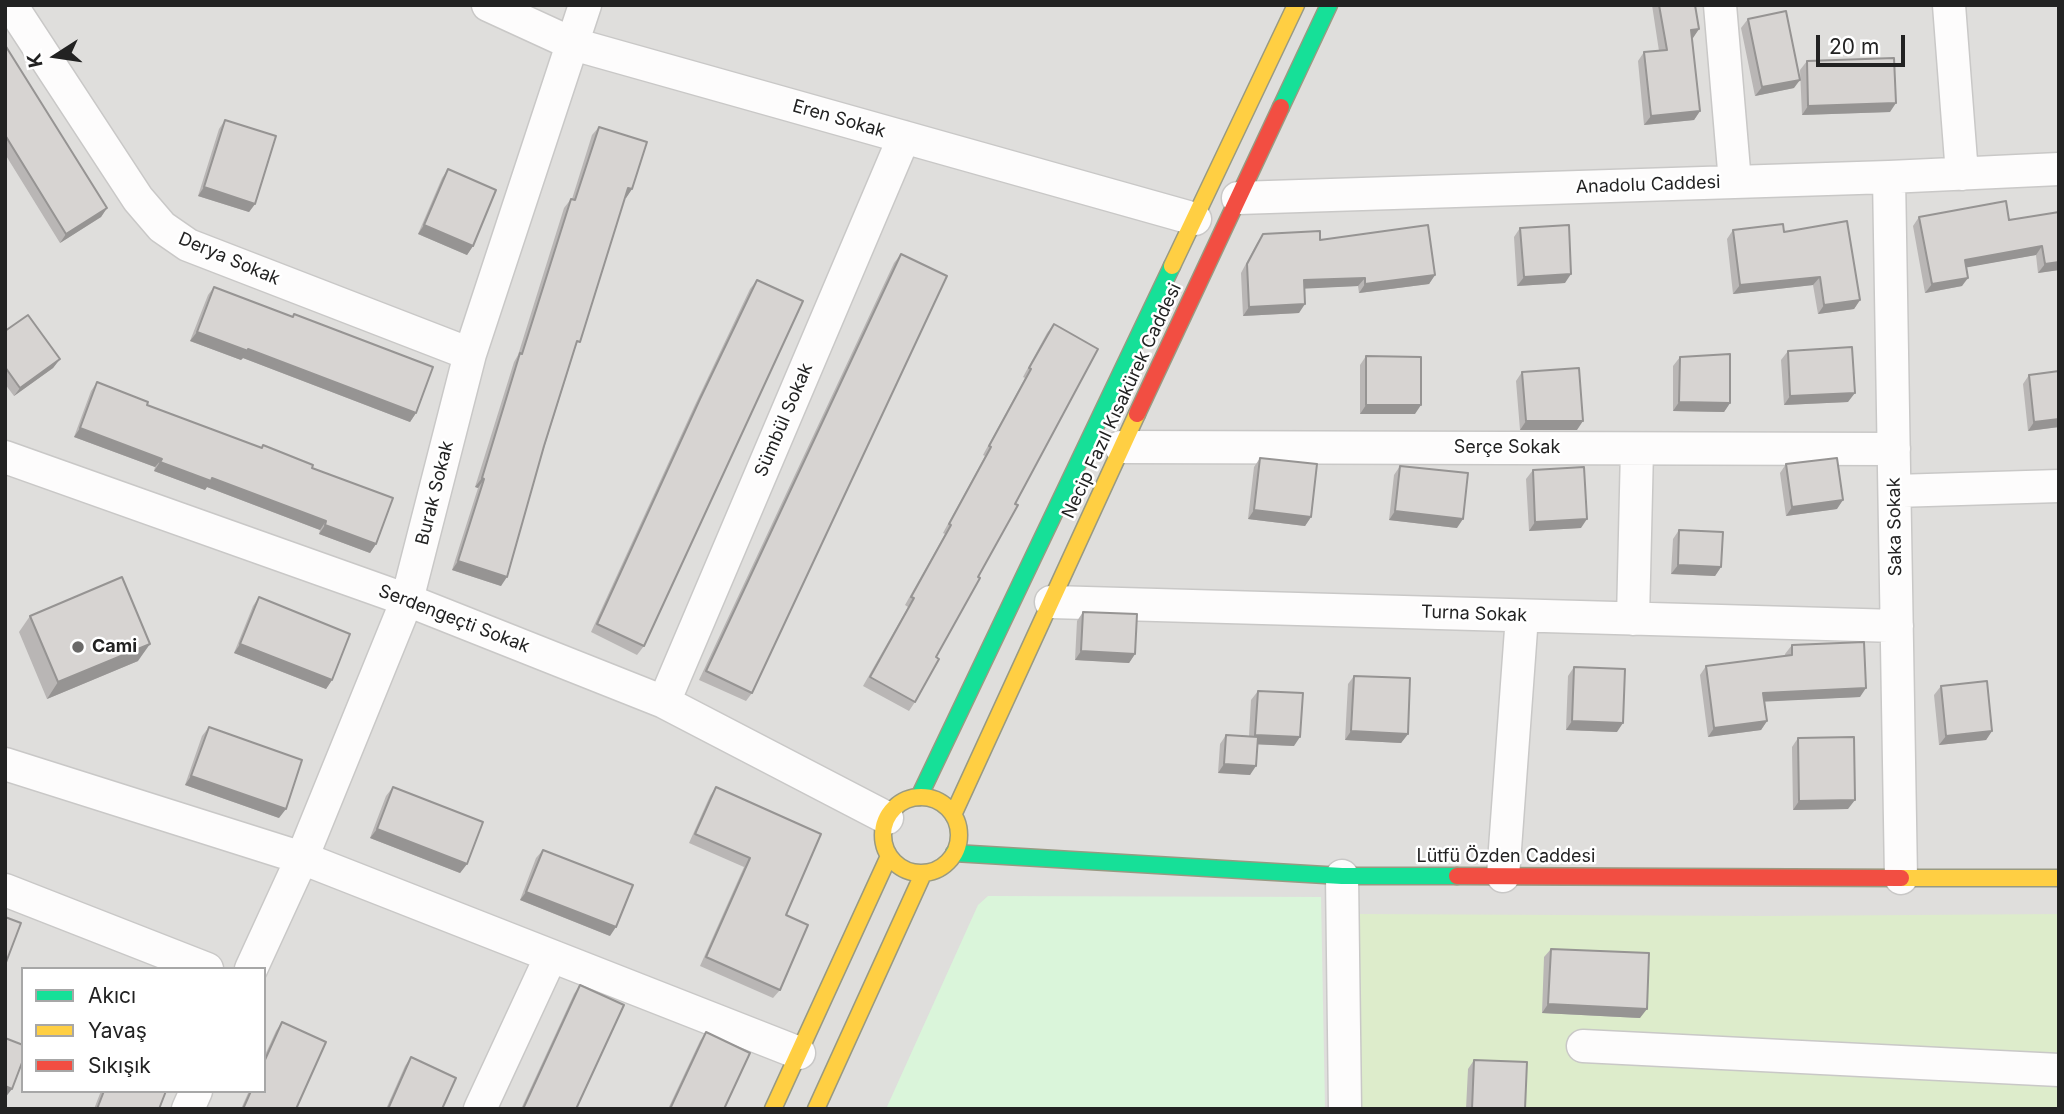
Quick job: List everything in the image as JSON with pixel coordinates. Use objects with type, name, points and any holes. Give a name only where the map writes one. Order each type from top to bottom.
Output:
[{"type":"street","name":"Derya Sokak","points":[[11,5],[138,200],[162,227],[188,245],[470,354]]},
{"type":"street","name":"Eren Sokak","points":[[488,5],[573,44],[1195,219]]},
{"type":"street","name":"Burak Sokak","points":[[252,967],[302,858],[407,600],[470,354],[585,5]]},
{"type":"street","name":"Necip Fazıl Kısakürek Caddesi","points":[[919,797],[1296,5]]},
{"type":"street","name":"Necip Fazıl Kısakürek Caddesi","points":[[953,815],[1121,447],[1329,5]]},
{"type":"street","points":[[1720,5],[1735,182]]},
{"type":"street","points":[[1949,5],[1962,174]]},
{"type":"street","name":"Sümbül Sokak","points":[[664,702],[904,137]]},
{"type":"street","name":"Anadolu Caddesi","points":[[1238,198],[2059,169]]},
{"type":"street","name":"Saka Sokak","points":[[1889,177],[1901,878]]},
{"type":"street","name":"Serçe Sokak","points":[[1121,447],[1894,449]]},
{"type":"street","points":[[1633,618],[1637,449]]},
{"type":"street","name":"Serdengeçti Sokak","points":[[5,457],[407,600],[664,702],[887,818]]},
{"type":"street","points":[[1895,491],[2059,486]]},
{"type":"street","name":"Turna Sokak","points":[[1051,602],[1897,626]]},
{"type":"street","points":[[1503,876],[1522,616]]},
{"type":"street","points":[[5,764],[302,858],[799,1053]]},
{"type":"street","points":[[919,797],[932,799],[944,805],[953,815],[958,827],[958,840],[947,863],[923,874],[898,866],[889,856],[883,831],[887,818],[906,800],[919,797]]},
{"type":"street","name":"Lütfü Özden Caddesi","points":[[954,853],[1342,876],[2059,878]]},
{"type":"street","points":[[773,1109],[889,856]]},
{"type":"street","points":[[816,1109],[923,874]]},
{"type":"street","points":[[1342,876],[1345,1109]]},
{"type":"street","points":[[5,890],[201,967]]},
{"type":"street","points":[[480,1109],[551,956]]},
{"type":"street","points":[[1583,1046],[2059,1070]]},
{"type":"street","points":[[188,1109],[195,1093]]},
{"type":"shaded area","points":[[5,5],[2059,5],[2059,1109],[5,1109]]},
{"type":"green space","points":[[988,896],[1321,897],[1325,1109],[886,1109],[978,905]]},
{"type":"green space","points":[[1358,914],[2059,914],[2059,1109],[1362,1109]]},
{"type":"building","points":[[1659,5],[1695,5],[1699,29],[1691,30],[1700,111],[1651,116],[1644,52],[1667,50]]},
{"type":"building","points":[[1786,11],[1800,80],[1762,87],[1748,19]]},
{"type":"building","points":[[5,45],[107,208],[66,234],[5,135]]},
{"type":"building","points":[[1894,58],[1896,103],[1808,106],[1807,61]]},
{"type":"building","points":[[225,120],[276,136],[255,204],[204,187]]},
{"type":"building","points":[[599,127],[647,142],[632,189],[628,188],[580,342],[577,341],[507,577],[458,561],[520,353],[522,354],[571,199],[575,200]]},
{"type":"building","points":[[448,169],[496,190],[473,246],[424,225]]},
{"type":"building","points":[[2006,201],[2009,220],[2059,212],[2059,262],[2045,264],[2042,246],[1965,260],[1968,278],[1932,284],[1919,217]]},
{"type":"building","points":[[1847,221],[1860,300],[1824,305],[1820,277],[1740,285],[1733,230],[1783,224],[1784,232]]},
{"type":"building","points":[[1428,225],[1435,275],[1365,284],[1365,278],[1304,280],[1305,304],[1249,307],[1247,264],[1263,234],[1320,231],[1320,240]]},
{"type":"building","points":[[1569,225],[1571,274],[1524,277],[1520,228]]},
{"type":"building","points":[[901,254],[947,276],[752,693],[706,671]]},
{"type":"building","points":[[757,280],[803,301],[644,646],[597,624]]},
{"type":"building","points":[[214,287],[433,367],[416,413],[197,332]]},
{"type":"building","points":[[28,315],[60,359],[20,388],[5,367],[5,331]]},
{"type":"building","points":[[1054,324],[1098,349],[1015,504],[1018,505],[936,657],[939,659],[915,702],[870,677],[914,598],[911,597]]},
{"type":"building","points":[[1852,347],[1855,393],[1790,396],[1788,351]]},
{"type":"building","points":[[1730,354],[1730,403],[1679,402],[1680,357]]},
{"type":"building","points":[[1366,356],[1421,357],[1421,405],[1366,405]]},
{"type":"building","points":[[1579,368],[1583,421],[1526,421],[1522,372]]},
{"type":"building","points":[[2059,371],[2059,419],[2034,422],[2029,375]]},
{"type":"building","points":[[97,382],[148,402],[147,405],[262,448],[263,445],[313,465],[312,468],[393,498],[376,544],[325,525],[326,521],[212,478],[211,481],[160,462],[162,459],[80,428]]},
{"type":"building","points":[[1260,458],[1317,464],[1311,517],[1254,510]]},
{"type":"building","points":[[1837,458],[1843,500],[1792,507],[1786,464]]},
{"type":"building","points":[[1400,466],[1468,473],[1463,519],[1395,511]]},
{"type":"building","points":[[1584,467],[1587,519],[1535,522],[1533,470]]},
{"type":"building","points":[[1679,530],[1723,532],[1721,567],[1678,565]]},
{"type":"building","name":"Cami","points":[[122,577],[150,644],[58,682],[30,616]]},
{"type":"building","points":[[259,597],[350,634],[332,680],[240,644]]},
{"type":"building","points":[[1083,612],[1137,614],[1135,654],[1081,651]]},
{"type":"building","points":[[1864,642],[1866,688],[1763,693],[1767,721],[1714,728],[1706,666],[1792,655],[1792,645]]},
{"type":"building","points":[[1574,667],[1625,669],[1623,723],[1572,721]]},
{"type":"building","points":[[1354,676],[1410,678],[1408,734],[1351,731]]},
{"type":"building","points":[[1987,681],[1992,731],[1946,736],[1941,686]]},
{"type":"building","points":[[1258,691],[1303,693],[1300,737],[1255,735]]},
{"type":"building","points":[[209,727],[302,760],[286,809],[191,776]]},
{"type":"building","points":[[1226,735],[1258,737],[1256,766],[1224,764]]},
{"type":"building","points":[[1854,737],[1855,800],[1799,801],[1798,738]]},
{"type":"building","points":[[393,787],[483,822],[467,864],[377,829]]},
{"type":"building","points":[[716,787],[821,834],[786,915],[808,925],[780,990],[706,957],[750,858],[695,834]]},
{"type":"building","points":[[543,850],[633,885],[616,927],[526,892]]},
{"type":"building","points":[[5,917],[21,923],[5,965]]},
{"type":"building","points":[[1551,949],[1649,953],[1647,1009],[1548,1004]]},
{"type":"building","points":[[580,985],[624,1005],[576,1109],[523,1109]]},
{"type":"building","points":[[282,1022],[326,1042],[296,1109],[243,1109],[250,1093],[266,1093],[266,1058]]},
{"type":"building","points":[[706,1032],[750,1053],[724,1109],[670,1109]]},
{"type":"building","points":[[5,1038],[21,1044],[21,1065],[12,1089],[5,1086]]},
{"type":"building","points":[[411,1057],[456,1078],[442,1109],[388,1109]]},
{"type":"building","points":[[1474,1060],[1527,1062],[1525,1109],[1472,1109]]},
{"type":"building","points":[[103,1093],[165,1093],[159,1109],[97,1109]]},
{"type":"traffic: fast","points":[[1281,107],[1329,5]]},
{"type":"traffic: fast","points":[[919,797],[1172,266]]},
{"type":"traffic: fast","points":[[954,853],[1342,876],[1457,876]]},
{"type":"traffic: slow","points":[[1172,266],[1296,5]]},
{"type":"traffic: slow","points":[[953,815],[1137,414]]},
{"type":"traffic: slow","points":[[921,797],[935,800],[948,808],[956,821],[959,835],[956,849],[948,862],[935,870],[921,873],[907,870],[894,862],[886,849],[883,835],[886,821],[894,808],[907,800],[921,797]]},
{"type":"traffic: slow","points":[[773,1109],[889,856]]},
{"type":"traffic: slow","points":[[816,1109],[923,874]]},
{"type":"traffic: slow","points":[[1901,878],[2059,878]]},
{"type":"traffic: jam","points":[[1137,414],[1281,107]]},
{"type":"traffic: jam","points":[[1457,876],[1901,878]]},
{"type":"place","name":"Cami","points":[[78,647]]}]
